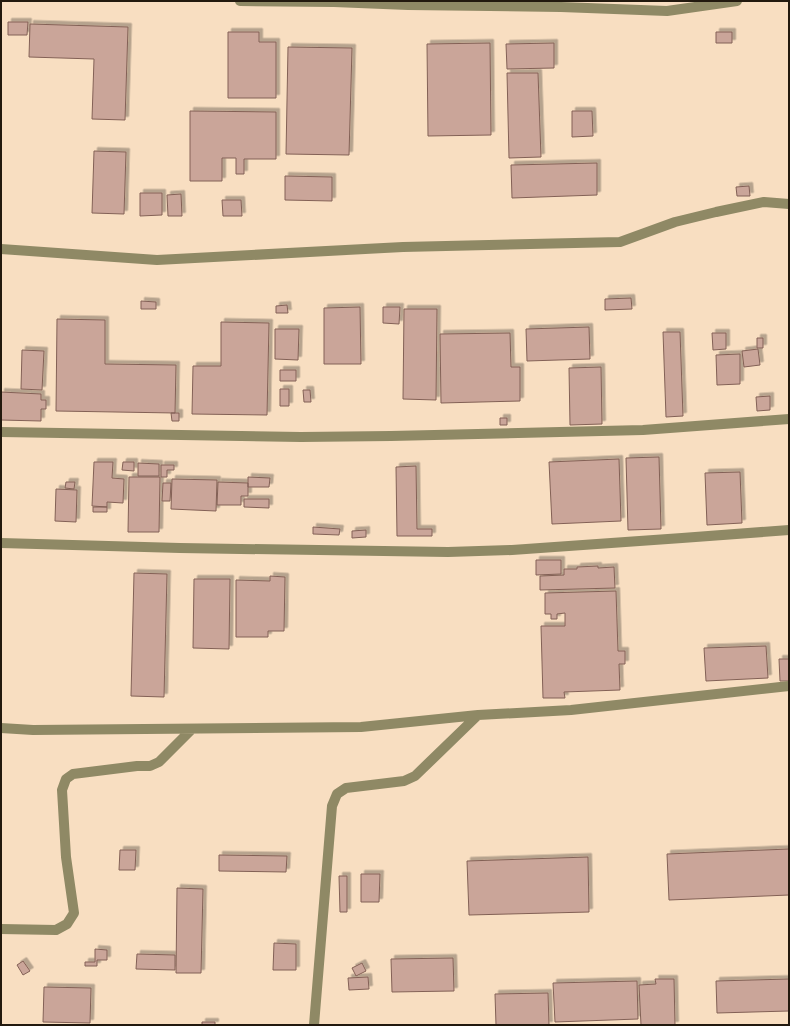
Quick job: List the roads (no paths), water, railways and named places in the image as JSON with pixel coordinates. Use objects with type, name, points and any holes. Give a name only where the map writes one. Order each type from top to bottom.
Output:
[{"type":"street","points":[[240,1],[334,1],[408,5],[561,7],[667,11],[737,1]]},
{"type":"street","points":[[1,249],[158,260],[403,247],[620,242],[675,222],[716,212],[764,202],[789,204]]},
{"type":"street","points":[[1,432],[301,437],[391,436],[643,430],[789,419]]},
{"type":"street","points":[[1,543],[180,548],[448,552],[535,548],[789,530]]},
{"type":"street","points":[[1,728],[33,730],[361,727],[478,715],[571,710],[789,686]]},
{"type":"street","points":[[314,1025],[332,806],[337,794],[346,788],[404,781],[415,776],[478,715]]},
{"type":"street","points":[[1,929],[56,930],[67,924],[74,913],[66,857],[62,790],[66,779],[73,774],[137,766],[150,766],[159,762],[192,729]]}]
